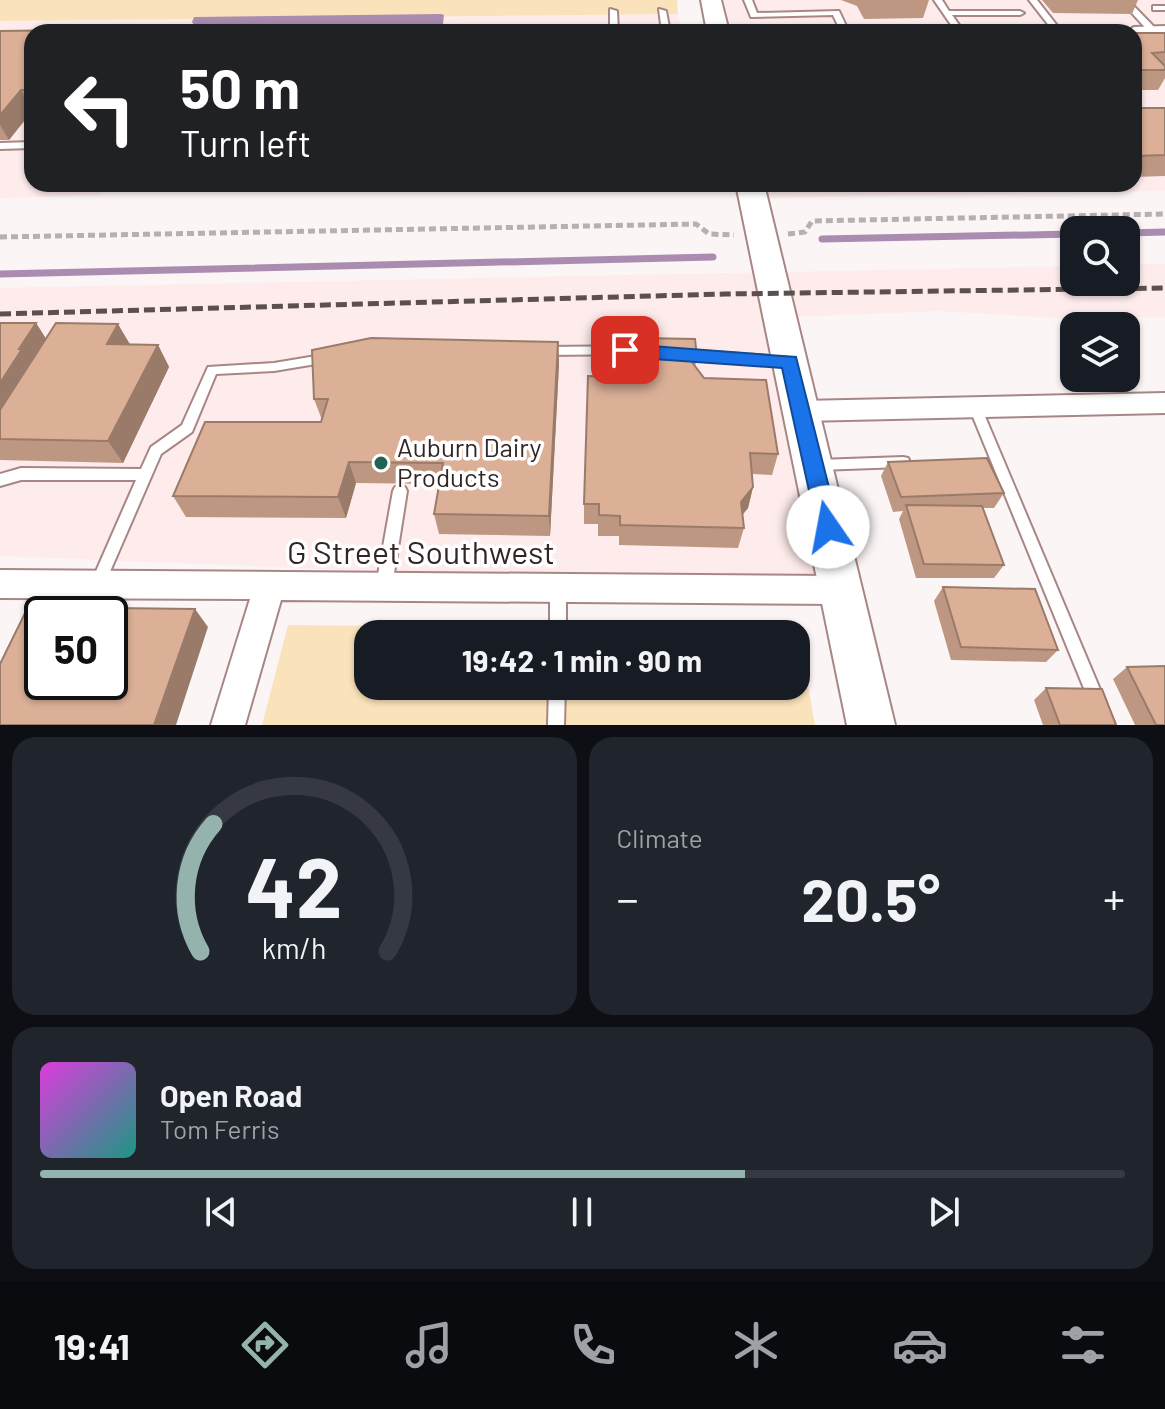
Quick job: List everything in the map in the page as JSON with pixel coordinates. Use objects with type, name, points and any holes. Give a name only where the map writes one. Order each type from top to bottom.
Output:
[{"type":"main road","points":[[711,0],[716,24]]},
{"type":"main road","points":[[752,192],[871,725]]},
{"type":"street","points":[[802,411],[1165,403]]},
{"type":"street","name":"G Street Southwest","points":[[0,584],[841,590]]},
{"type":"street","points":[[228,725],[269,588]]},
{"type":"lane","points":[[748,0],[754,15],[836,13],[841,24]]},
{"type":"lane","points":[[938,0],[955,24]]},
{"type":"lane","points":[[1033,0],[1052,24]]},
{"type":"lane","points":[[1124,0],[1160,32]]},
{"type":"lane","points":[[613,11],[614,24]]},
{"type":"lane","points":[[662,11],[664,24]]},
{"type":"lane","points":[[947,13],[1020,13]]},
{"type":"lane","points":[[0,146],[24,145]]},
{"type":"lane","points":[[530,351],[655,350],[713,358],[790,361]]},
{"type":"lane","points":[[96,586],[156,451],[187,428],[212,370],[274,367],[344,355]]},
{"type":"lane","points":[[975,407],[990,460],[1107,725]]},
{"type":"lane","points":[[814,465],[922,462]]},
{"type":"lane","points":[[0,480],[21,474],[146,475]]},
{"type":"lane","points":[[383,589],[400,491]]},
{"type":"lane","points":[[558,589],[558,620]]},
{"type":"lane","points":[[556,725],[557,700]]},
{"type":"path","points":[[775,235],[805,232],[812,221],[1165,214]]},
{"type":"path","points":[[0,237],[696,224],[709,234],[735,235]]},
{"type":"shaded area","points":[[0,0],[677,0],[678,14],[0,21]]},
{"type":"shaded area","points":[[724,0],[1165,0],[1165,191],[1142,191],[1142,24],[729,24]]},
{"type":"shaded area","points":[[678,14],[680,24],[24,24],[24,192],[103,192],[101,195],[0,198],[0,21]]},
{"type":"shaded area","points":[[444,15],[443,24],[193,24],[194,17]]},
{"type":"shaded area","points":[[766,192],[1108,192],[767,198]]},
{"type":"shaded area","points":[[1140,264],[1165,264],[1165,317],[1140,318],[1140,312],[1060,312],[1060,318],[939,311],[767,318],[841,590],[0,556],[0,288],[1060,266],[1060,296],[1140,296]]},
{"type":"shaded area","points":[[288,625],[354,626],[354,700],[810,700],[810,697],[815,725],[262,725]]},
{"type":"building","points":[[0,31],[24,31],[24,90],[0,115]]},
{"type":"building","points":[[1142,33],[1165,33],[1165,52],[1152,53],[1165,66],[1165,70],[1142,70]]},
{"type":"building","points":[[1142,108],[1165,108],[1165,155],[1142,156]]},
{"type":"building","points":[[0,323],[36,323],[0,383]]},
{"type":"building","points":[[56,323],[118,324],[107,344],[158,345],[108,441],[0,439],[0,410]]},
{"type":"building","name":"Auburn Dairy Products","points":[[371,338],[558,342],[549,516],[434,514],[443,463],[349,462],[338,497],[173,496],[205,422],[321,422],[328,399],[314,399],[312,350]]},
{"type":"building","name":"Auburn Dairy Products","points":[[639,338],[695,339],[697,357],[691,357],[692,362],[704,378],[766,380],[778,454],[750,453],[753,487],[741,502],[744,528],[620,525],[620,516],[599,515],[599,504],[584,504],[588,376],[639,377]]},
{"type":"building","points":[[987,458],[1004,493],[901,497],[888,462]]},
{"type":"building","points":[[906,505],[982,506],[1004,565],[924,564]]},
{"type":"building","points":[[943,587],[1035,589],[1058,650],[961,647]]},
{"type":"building","points":[[128,608],[195,609],[154,725],[0,725],[0,664],[24,615],[24,700],[128,700]]},
{"type":"building","points":[[1165,666],[1165,725],[1156,725],[1127,667]]},
{"type":"building","points":[[1046,688],[1102,689],[1116,725],[1060,725]]},
{"type":"waterway","points":[[1140,233],[1165,232]]},
{"type":"waterway","points":[[822,239],[1060,234]]},
{"type":"waterway","points":[[0,274],[713,257]]},
{"type":"railway","points":[[0,314],[725,294],[1165,288]]},
{"type":"place","name":"Auburn Dairy Products","points":[[381,463]]},
{"type":"route","points":[[625,350],[790,361],[828,527]]}]
